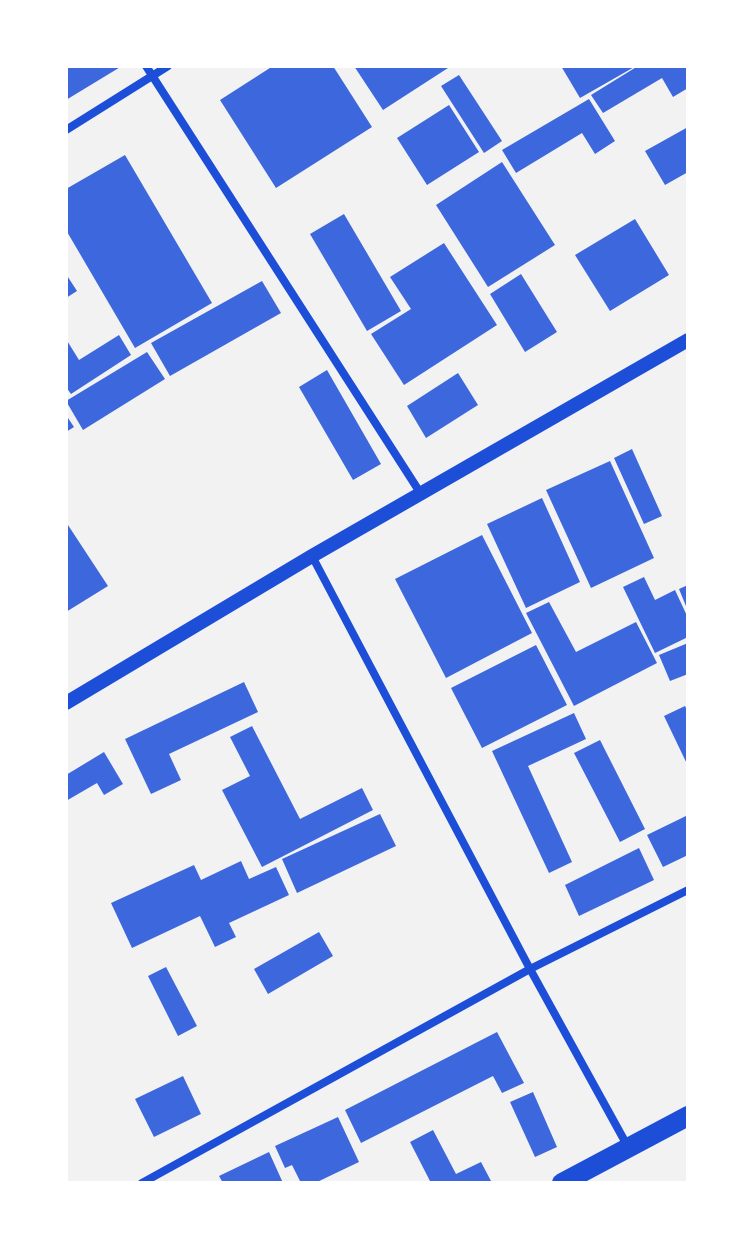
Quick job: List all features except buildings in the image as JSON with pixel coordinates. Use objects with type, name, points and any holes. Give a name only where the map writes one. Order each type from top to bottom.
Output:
[{"type":"main road","points":[[562,1183],[688,1116]]},
{"type":"street","points":[[146,66],[421,494]]},
{"type":"street","points":[[66,130],[168,66]]},
{"type":"street","points":[[66,703],[312,556],[688,340]]},
{"type":"street","points":[[312,556],[530,969],[628,1147]]},
{"type":"street","points":[[142,1183],[530,969],[688,890]]}]
